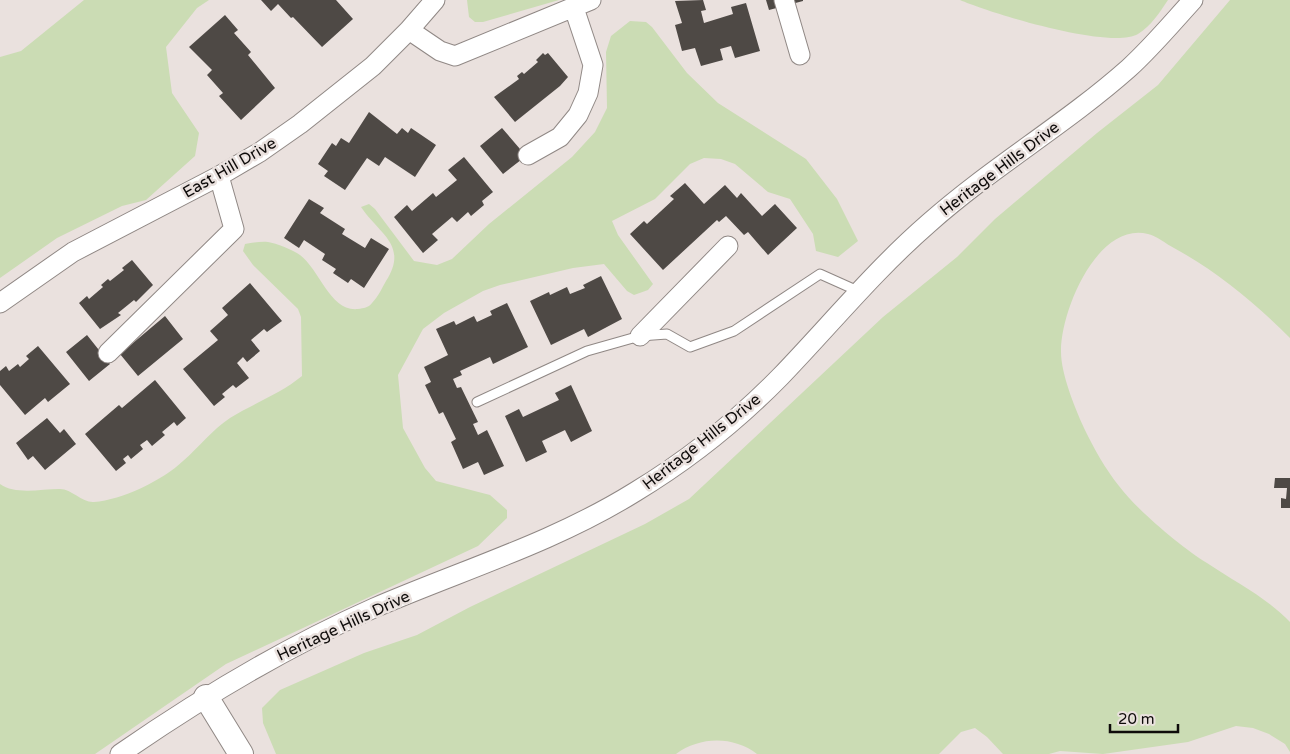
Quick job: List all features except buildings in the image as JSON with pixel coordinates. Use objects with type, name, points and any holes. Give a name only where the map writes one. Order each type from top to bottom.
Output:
[{"type":"street","name":"East Hill Drive","points":[[0,303],[73,252],[219,176],[260,152],[300,124],[373,66],[409,30],[434,0]]},
{"type":"street","points":[[784,0],[800,55]]},
{"type":"street","name":"Heritage Hills Drive","points":[[120,754],[206,697],[319,633],[378,606],[532,546],[586,521],[638,491],[737,417],[780,377],[894,254],[931,221],[1130,67],[1193,0]]},
{"type":"street","points":[[409,30],[440,51],[455,56],[582,4],[593,65],[588,93],[578,115],[560,137],[528,155]]},
{"type":"street","points":[[108,352],[234,229],[219,176]]},
{"type":"street","points":[[640,336],[728,246]]},
{"type":"street","points":[[206,697],[241,754]]},
{"type":"lane","points":[[477,402],[587,351],[640,336],[667,334],[690,347],[734,330],[820,274],[858,291]]},
{"type":"green space","points":[[84,0],[209,0],[197,8],[166,47],[172,93],[199,133],[195,156],[146,200],[122,206],[57,238],[0,278],[0,57],[21,51]]},
{"type":"green space","points":[[467,0],[559,0],[483,22],[475,22],[469,17]]},
{"type":"green space","points":[[960,0],[1168,0],[1143,31],[1124,38],[1077,34],[1050,28],[1022,21]]},
{"type":"green space","points":[[1230,0],[1290,0],[1290,338],[1250,300],[1206,267],[1155,236],[1130,234],[1113,241],[1098,255],[1085,274],[1067,315],[1062,335],[1061,352],[1063,370],[1069,391],[1084,428],[1105,466],[1127,496],[1160,528],[1185,548],[1261,597],[1290,622],[1290,752],[1285,744],[1269,734],[1253,728],[1236,726],[1188,742],[1103,754],[1060,751],[1049,754],[1003,754],[987,737],[975,728],[961,732],[939,754],[757,754],[738,744],[717,740],[696,744],[676,754],[276,754],[263,723],[262,708],[280,690],[364,653],[417,635],[470,607],[645,524],[689,499],[883,317],[957,257],[995,219],[1097,133],[1158,85]]},
{"type":"green space","points":[[630,21],[646,22],[652,27],[687,73],[718,103],[806,159],[837,199],[858,241],[838,257],[816,251],[813,234],[790,199],[768,192],[735,164],[721,159],[704,158],[690,164],[655,199],[612,221],[618,235],[653,284],[648,290],[634,295],[627,291],[604,264],[573,268],[500,285],[483,291],[444,313],[423,329],[398,375],[403,428],[425,468],[436,481],[490,495],[507,510],[507,518],[478,546],[226,664],[95,754],[0,754],[0,484],[13,489],[28,491],[63,489],[90,502],[129,493],[142,488],[175,468],[230,418],[294,382],[302,376],[301,317],[298,309],[253,265],[243,251],[245,244],[268,242],[297,253],[314,270],[326,289],[340,304],[348,308],[358,309],[366,308],[376,298],[392,269],[394,258],[393,249],[389,241],[361,207],[369,204],[375,209],[414,261],[437,265],[452,259],[489,224],[572,157],[595,132],[607,108],[606,52],[611,36]]}]
